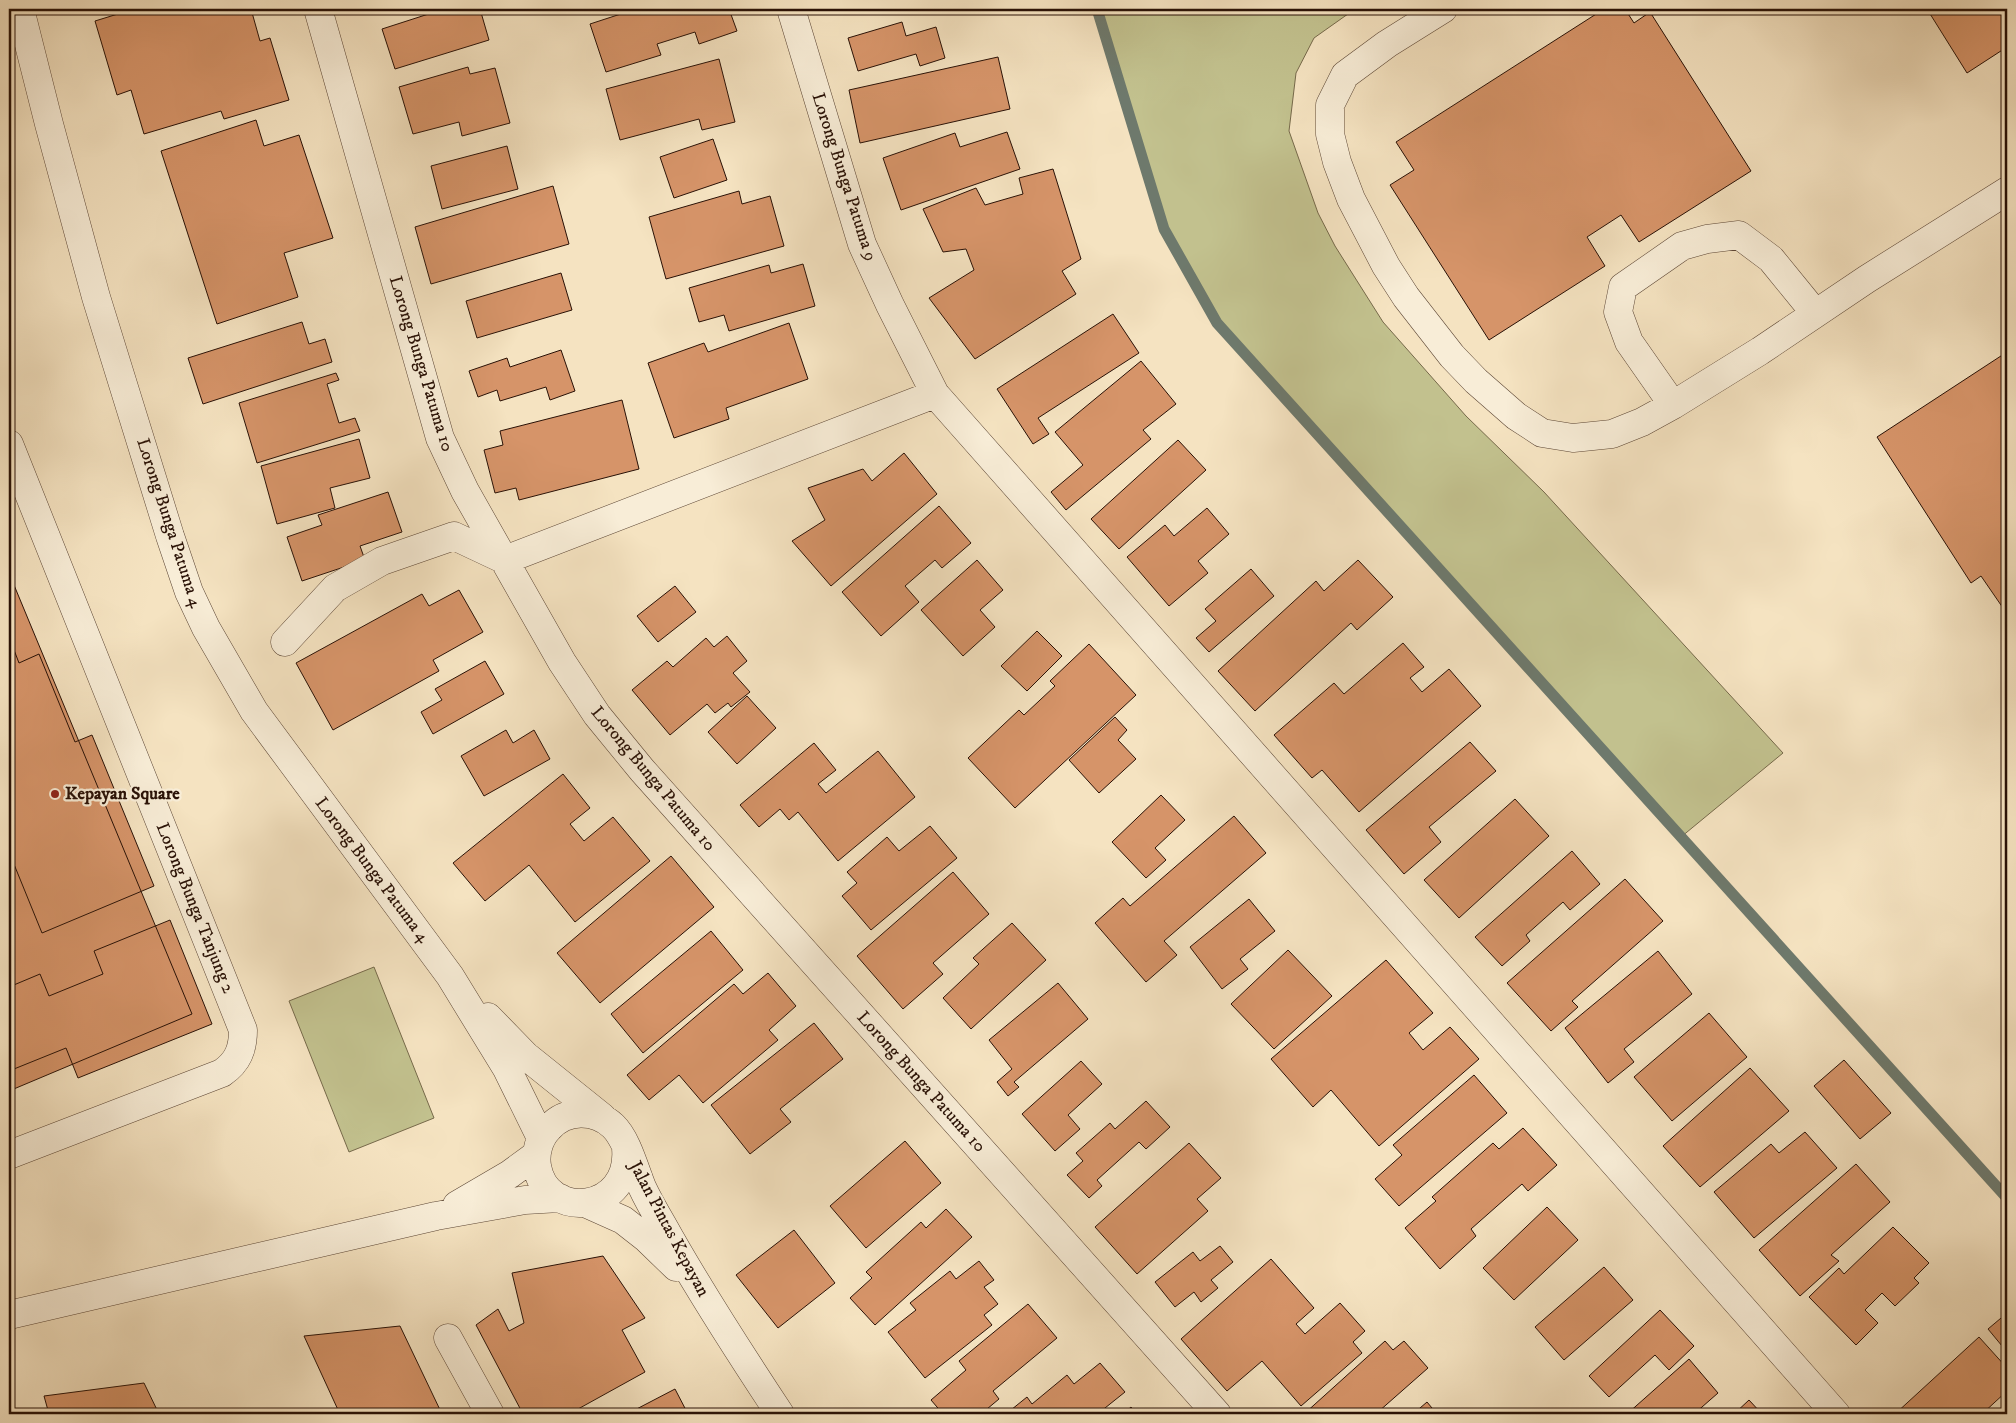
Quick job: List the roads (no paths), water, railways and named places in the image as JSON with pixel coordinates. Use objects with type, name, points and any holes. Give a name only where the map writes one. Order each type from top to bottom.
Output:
[{"type":"street","name":"Lorong Bunga Patuma 4","points":[[20,9],[96,297],[189,592],[210,636],[254,711],[450,976]]},
{"type":"street","name":"Lorong Bunga Patuma 10","points":[[318,9],[440,438],[465,491],[562,662],[598,715],[642,770],[1217,1414]]},
{"type":"street","name":"Lorong Bunga Patuma 9","points":[[791,9],[862,244],[935,394],[1836,1414]]},
{"type":"street","points":[[1444,9],[1387,44],[1345,75],[1330,105],[1330,134],[1337,162],[1351,199],[1386,266],[1406,297],[1452,356],[1516,416],[1542,433],[1573,438],[1612,434],[1642,422],[1673,406],[2007,191]]},
{"type":"street","points":[[1673,406],[1629,342],[1618,312],[1623,287],[1682,246],[1707,238],[1739,235],[1771,259],[1815,314]]},
{"type":"street","points":[[285,642],[335,588],[382,561],[454,536],[505,560],[935,394]]},
{"type":"street","name":"Lorong Bunga Tanjung 2","points":[[9,444],[243,1030],[243,1044],[238,1058],[231,1067],[222,1073],[9,1155]]},
{"type":"street","points":[[9,1315],[436,1216],[525,1200],[572,1201],[606,1196],[621,1180],[625,1170],[626,1148],[614,1126],[526,1056],[450,976]]},
{"type":"street","points":[[450,976],[506,1069],[539,1147]]},
{"type":"street","points":[[572,1201],[549,1190],[542,1180],[537,1168],[539,1147],[548,1128],[557,1120],[580,1113],[592,1114],[604,1119]]},
{"type":"street","points":[[436,1216],[487,1188],[539,1147]]},
{"type":"street","name":"Jalan Pintas Kepayan","points":[[626,1148],[643,1189],[712,1310],[780,1414]]},
{"type":"street","name":"Jalan Pintas Kepayan","points":[[572,1201],[623,1220],[646,1238],[677,1267],[712,1310]]},
{"type":"street","points":[[448,1338],[490,1414]]},
{"type":"waterway","points":[[1097,9],[1164,229],[1217,323],[2007,1198]]},
{"type":"place","name":"Kepayan Square","points":[[55,794]]}]
